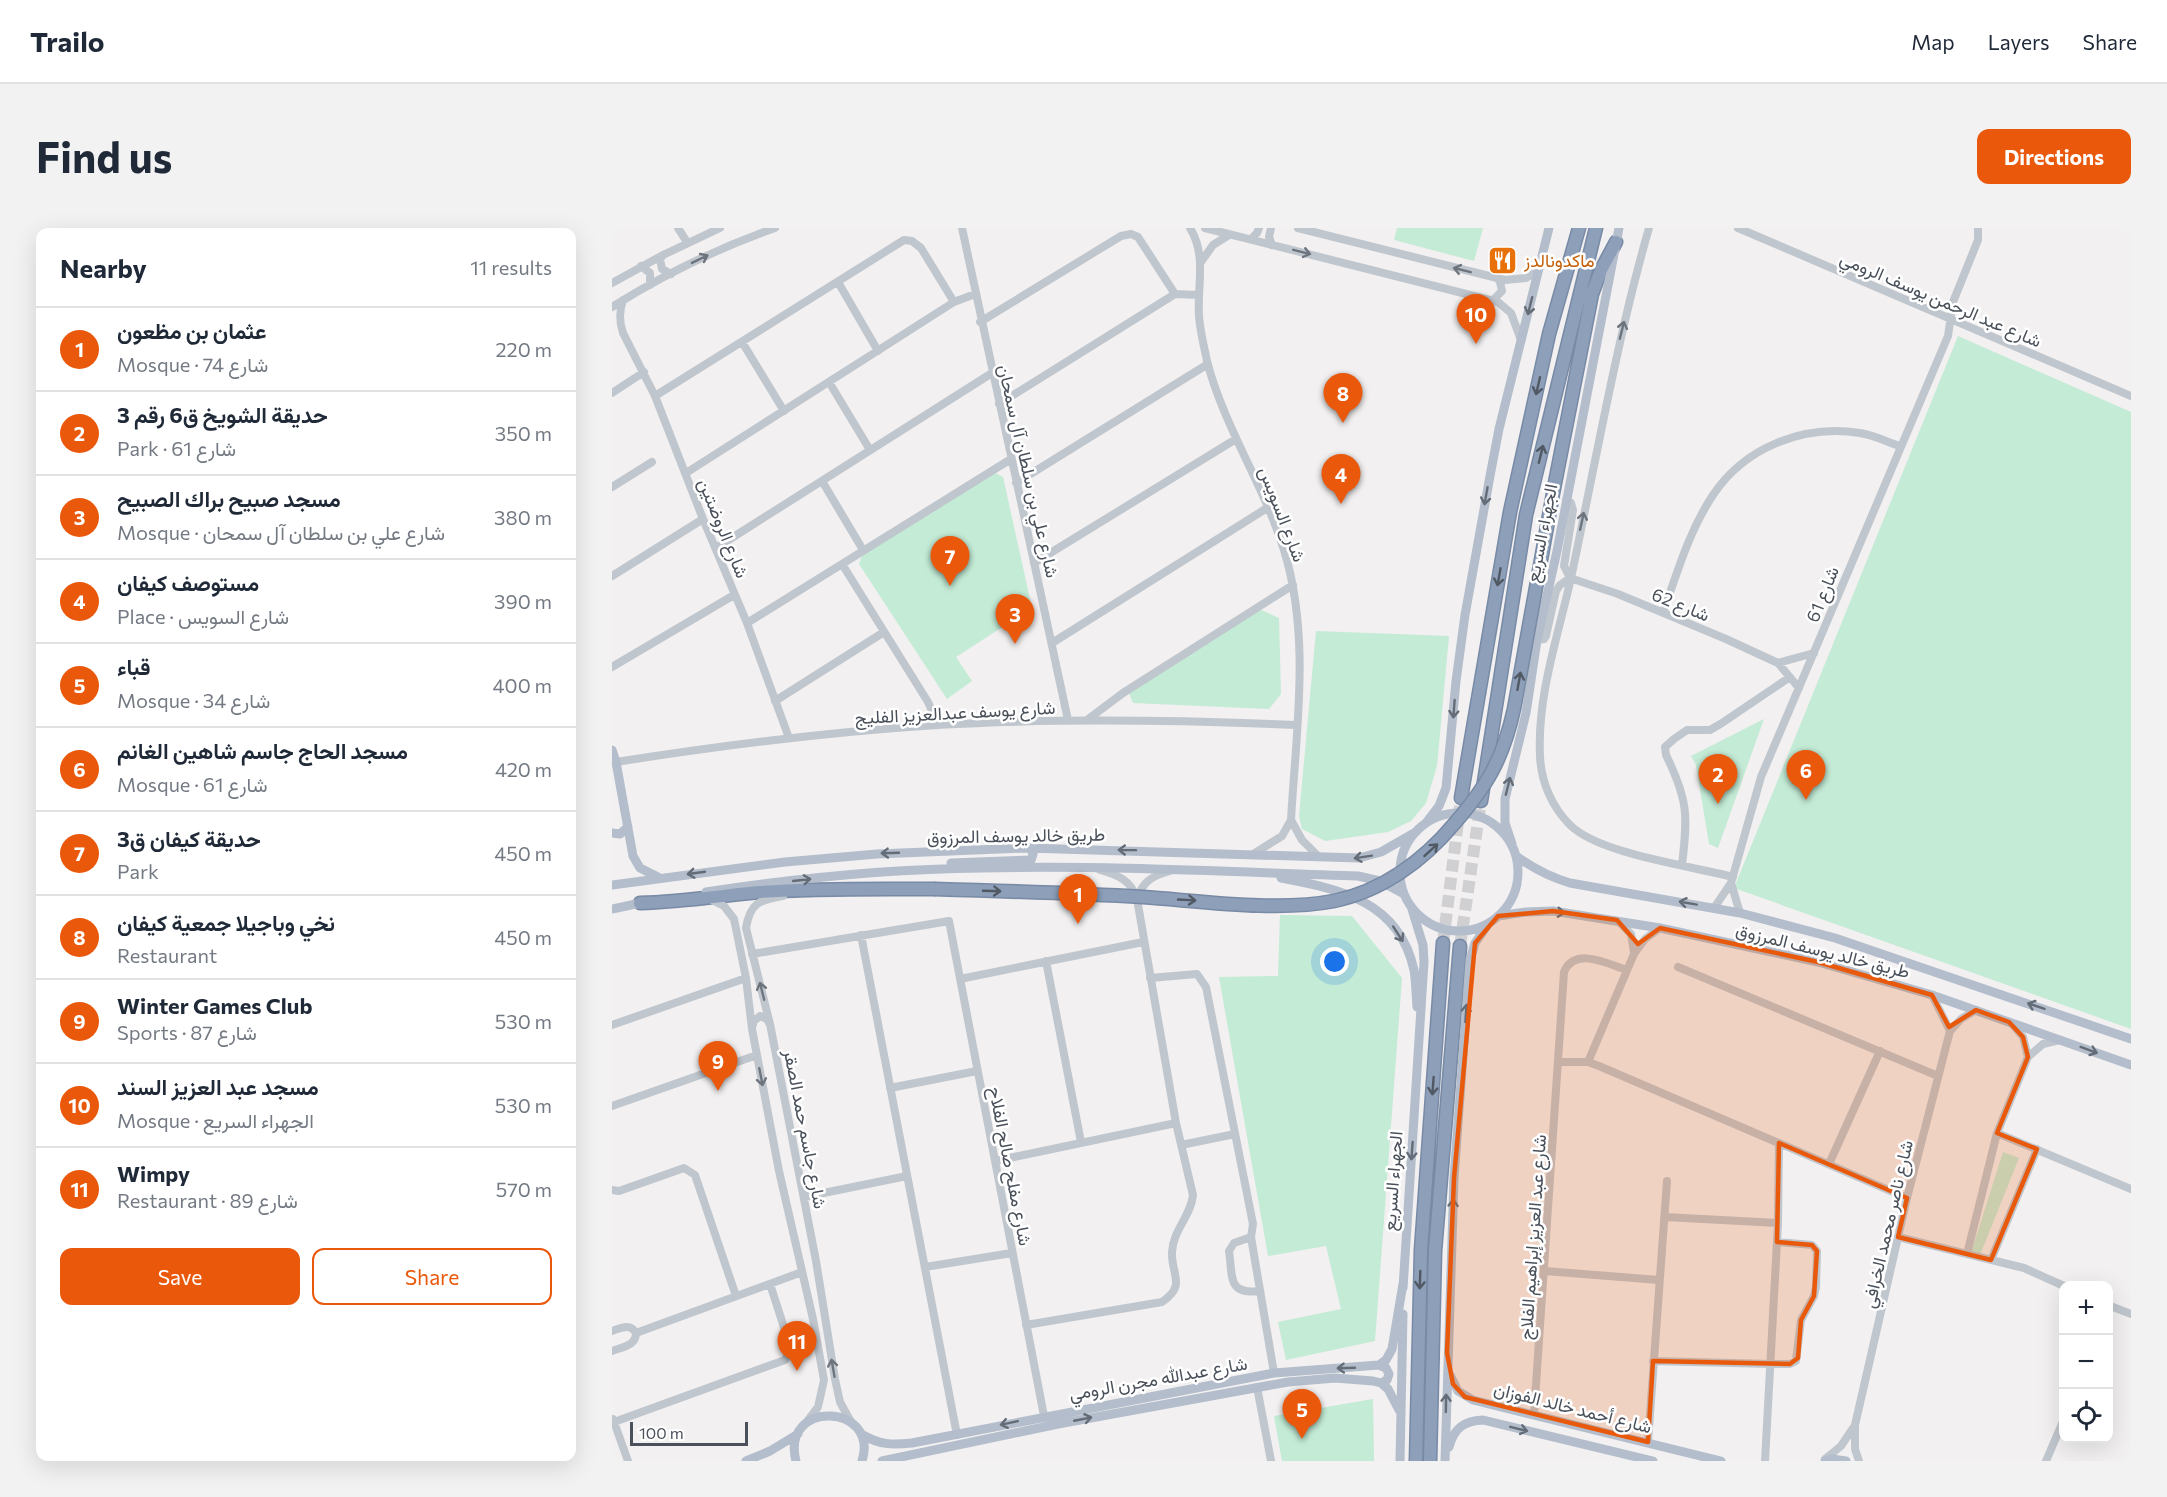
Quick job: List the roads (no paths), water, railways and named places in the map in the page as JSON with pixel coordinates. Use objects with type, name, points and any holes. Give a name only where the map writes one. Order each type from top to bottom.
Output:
[{"type":"highway","name":"الجهراء السريع","points":[[1461,798],[1510,512],[1549,334],[1579,228]]},
{"type":"highway","name":"الجهراء السريع","points":[[1481,801],[1526,515],[1596,228]]},
{"type":"highway","points":[[640,903],[816,890],[934,889],[1071,893],[1297,905],[1334,901],[1367,890],[1391,879],[1418,861],[1440,842],[1473,802],[1495,769],[1506,742],[1592,294],[1600,270],[1616,242]]},
{"type":"highway","name":"الجهراء السريع","points":[[1416,1461],[1421,1250],[1443,943]]},
{"type":"highway","points":[[1430,1461],[1434,1251],[1460,946]]},
{"type":"main road","points":[[1426,823],[1441,816],[1457,813],[1473,814],[1489,820],[1502,830],[1512,844],[1518,869],[1516,889],[1507,907],[1488,923],[1477,928],[1452,930],[1429,922],[1411,906],[1404,894],[1401,881],[1401,861],[1408,843],[1439,806],[1446,788],[1465,615],[1499,429],[1549,228]]},
{"type":"main road","name":"الجهراء السريع","points":[[1512,844],[1505,823],[1505,799],[1526,714],[1537,640],[1619,228]]},
{"type":"main road","points":[[612,750],[633,855],[646,872],[661,878]]},
{"type":"main road","points":[[612,833],[620,834],[628,827]]},
{"type":"main road","name":"طريق خالد يوسف المرزوق","points":[[612,885],[785,862],[877,854],[1027,848],[1256,853],[1353,858],[1370,856],[1387,849],[1416,832]]},
{"type":"main road","points":[[916,871],[975,861],[1030,860],[1033,854],[1032,850],[1027,848]]},
{"type":"main road","name":"طريق خالد يوسف المرزوق","points":[[1516,856],[1544,874],[1570,883],[1740,913],[1835,938],[2131,1039]]},
{"type":"main road","name":"طريق خالد يوسف المرزوق","points":[[612,909],[743,886],[846,876],[982,868],[1173,870],[1363,877],[1380,881],[1404,894]]},
{"type":"main road","points":[[1252,873],[1341,891],[1367,903],[1388,921],[1405,945],[1414,970],[1419,1048]]},
{"type":"main road","name":"الجهراء السريع","points":[[1400,1461],[1404,1284],[1424,962],[1423,945],[1411,906]]},
{"type":"main road","name":"طريق خالد يوسف المرزوق","points":[[1498,916],[1553,911],[1617,920],[1818,962],[1932,995],[2131,1065]]},
{"type":"main road","points":[[1445,1461],[1454,1178],[1470,960],[1475,943],[1488,923]]},
{"type":"main road","points":[[1379,1365],[1386,1360],[1392,1349],[1404,1284]]},
{"type":"main road","name":"شارع أحمد خالد الفوزان","points":[[1448,1353],[1450,1376],[1458,1391],[1465,1396],[1486,1404],[1648,1442],[1695,1458],[1721,1461]]},
{"type":"main road","points":[[1379,1365],[1386,1368],[1389,1374],[1387,1380],[1381,1383],[1391,1392],[1401,1416]]},
{"type":"main road","name":"شارع عبدالله مجرن الرومي","points":[[861,1434],[873,1441],[891,1445],[957,1435],[1044,1416],[1274,1373],[1379,1365]]},
{"type":"main road","name":"شارع عبدالله مجرن الرومي","points":[[882,1461],[1257,1386],[1335,1378],[1352,1378],[1381,1383]]},
{"type":"main road","points":[[1483,1420],[1477,1414],[1477,1410],[1482,1404],[1486,1404]]},
{"type":"main road","points":[[746,1461],[770,1451],[798,1434],[814,1418],[833,1415],[852,1423],[861,1434],[864,1444],[862,1461]]},
{"type":"main road","name":"شارع أحمد خالد الفوزان","points":[[1445,1461],[1452,1438],[1460,1426],[1473,1420],[1483,1420],[1653,1461]]},
{"type":"main road","points":[[796,1461],[795,1444],[798,1434]]},
{"type":"main road","points":[[1824,1461],[1846,1461]]},
{"type":"street","points":[[678,228],[687,242]]},
{"type":"street","points":[[612,283],[687,242],[720,228]]},
{"type":"street","points":[[744,239],[747,228]]},
{"type":"street","points":[[612,307],[671,274],[744,239],[775,228]]},
{"type":"street","name":"شارع علي بن سلطان آل سمحان","points":[[962,228],[980,322],[1068,720]]},
{"type":"street","name":"شارع السويس","points":[[1190,228],[1198,246],[1201,262],[1199,318],[1208,364],[1219,398],[1284,549],[1293,585],[1300,638],[1301,676],[1291,820]]},
{"type":"street","points":[[1205,228],[1493,300],[1503,305],[1511,313],[1521,340]]},
{"type":"street","points":[[1251,239],[1259,228]]},
{"type":"street","points":[[1271,228],[1269,237],[1272,244]]},
{"type":"street","points":[[1298,228],[1498,279],[1519,279],[1538,271]]},
{"type":"street","name":"الجهراء السريع","points":[[1649,228],[1619,345],[1543,704],[1541,769],[1546,788],[1556,807],[1571,826],[1595,842],[1618,850],[1682,865]]},
{"type":"street","name":"شارع عبد الرحمن يوسف الرومي","points":[[1738,228],[2131,396]]},
{"type":"street","name":"شارع 61","points":[[1714,908],[1732,880],[1756,790],[1948,336],[1953,302],[1977,240],[1978,228]]},
{"type":"street","points":[[980,322],[1121,236],[1131,234],[1138,237],[1175,294]]},
{"type":"street","points":[[1201,262],[1213,245],[1230,235]]},
{"type":"street","points":[[655,396],[904,240],[912,240],[921,248],[954,302]]},
{"type":"street","points":[[663,255],[660,259],[662,269],[671,274]]},
{"type":"street","points":[[641,266],[650,273],[650,285]]},
{"type":"street","points":[[1493,300],[1502,291],[1498,279]]},
{"type":"street","points":[[837,282],[878,351]]},
{"type":"street","points":[[686,473],[954,302],[975,294]]},
{"type":"street","points":[[999,404],[1175,294],[1199,295]]},
{"type":"street","name":"شارع الروضتين","points":[[623,300],[620,311],[623,333],[655,396],[747,623],[789,738]]},
{"type":"street","name":"شارع الروضتين","points":[[612,324],[623,333]]},
{"type":"street","points":[[742,342],[784,411]]},
{"type":"street","points":[[1016,483],[1208,364]]},
{"type":"street","points":[[612,393],[644,372]]},
{"type":"street","points":[[716,548],[992,373]]},
{"type":"street","points":[[829,382],[870,450]]},
{"type":"street","points":[[1663,613],[1703,512],[1713,495],[1749,456],[1780,441],[1806,433],[1825,431],[1863,434],[1900,446]]},
{"type":"street","points":[[1034,563],[1236,439]]},
{"type":"street","points":[[747,623],[1011,459]]},
{"type":"street","points":[[612,487],[652,462]]},
{"type":"street","points":[[822,481],[863,550]]},
{"type":"street","points":[[1537,640],[1544,639],[1546,636],[1558,587],[1570,578],[1564,566],[1573,510],[1571,503],[1566,500]]},
{"type":"street","points":[[1052,643],[1267,508]]},
{"type":"street","points":[[612,576],[703,519]]},
{"type":"street","points":[[842,564],[928,702],[938,725]]},
{"type":"street","name":"شارع 62","points":[[1570,578],[1618,594],[1778,663],[1799,688]]},
{"type":"street","points":[[1087,720],[1123,693],[1293,585]]},
{"type":"street","points":[[612,668],[734,595]]},
{"type":"street","points":[[776,701],[884,632]]},
{"type":"street","points":[[1778,663],[1814,653]]},
{"type":"street","points":[[1740,913],[1732,880],[1682,865],[1686,827],[1685,803],[1665,747],[1688,730],[1710,730],[1790,677]]},
{"type":"street","name":"شارع يوسف عبدالعزيز الفليج","points":[[616,762],[789,738],[938,725],[1087,720],[1296,725]]},
{"type":"street","points":[[1256,853],[1282,836],[1291,820]]},
{"type":"street","points":[[1291,820],[1302,840],[1317,856]]},
{"type":"street","points":[[1026,1325],[1162,1302],[1173,1293],[1177,1286],[1172,1252],[1173,1243],[1190,1211],[1193,1195],[1176,1123],[1137,899],[1132,888],[1123,878],[1098,869]]},
{"type":"street","points":[[1137,899],[1141,887],[1147,880],[1173,870]]},
{"type":"street","name":"شارع جاسم حمد الصقر","points":[[816,890],[760,901],[752,908],[746,928],[770,1024],[804,1197],[835,1379],[840,1402],[852,1423]]},
{"type":"street","name":"شارع جاسم حمد الصقر","points":[[706,898],[724,906],[734,920],[746,978],[757,1055],[813,1319],[824,1380],[818,1407],[806,1424]]},
{"type":"street","points":[[1617,920],[1631,934],[1634,954]]},
{"type":"street","name":"شارع مفلح صالح الفلاح","points":[[861,935],[949,921],[1044,1416]]},
{"type":"street","points":[[1588,1062],[1634,954],[1645,939],[1660,928]]},
{"type":"street","points":[[752,954],[861,935],[957,1435]]},
{"type":"street","points":[[960,978],[1143,942]]},
{"type":"street","name":"شارع عبد العزيز إبراهيم الفلاج","points":[[1534,1414],[1563,978],[1568,964],[1581,957],[1627,969]]},
{"type":"street","points":[[1046,961],[1081,1142]]},
{"type":"street","points":[[1678,967],[1938,1076]]},
{"type":"street","points":[[1150,978],[1191,973],[1197,974],[1206,987],[1253,1224],[1251,1237],[1274,1373]]},
{"type":"street","points":[[612,1025],[746,978]]},
{"type":"street","points":[[1932,995],[1950,1031],[1961,1019],[1976,1010]]},
{"type":"street","points":[[752,1029],[754,1021],[760,1016],[767,1018],[770,1024]]},
{"type":"street","points":[[2009,1022],[2023,1037],[2028,1057]]},
{"type":"street","name":"شارع ناصر محمد الخرافي","points":[[1859,1461],[1855,1449],[1855,1425],[1907,1198],[1950,1031]]},
{"type":"street","points":[[1967,1254],[1997,1133],[2028,1057],[2043,1044],[2062,1040]]},
{"type":"street","points":[[1828,1164],[1880,1051]]},
{"type":"street","points":[[612,1106],[757,1055]]},
{"type":"street","points":[[1558,1062],[1588,1062],[1907,1198]]},
{"type":"street","points":[[890,1088],[978,1071]]},
{"type":"street","points":[[995,1161],[1176,1123]]},
{"type":"street","points":[[1997,1133],[2131,1189]]},
{"type":"street","points":[[1181,1145],[1235,1134]]},
{"type":"street","points":[[1765,1461],[1778,1223],[1779,1143]]},
{"type":"street","points":[[1991,1260],[2037,1149]]},
{"type":"street","points":[[612,1190],[619,1191],[684,1168],[695,1175],[736,1296]]},
{"type":"street","points":[[804,1197],[907,1176]]},
{"type":"street","points":[[1648,1442],[1667,1181]]},
{"type":"street","points":[[1665,1217],[1778,1223]]},
{"type":"street","points":[[792,1228],[795,1233],[802,1236],[808,1231],[809,1225]]},
{"type":"street","points":[[1251,1237],[1234,1243],[1229,1251],[1234,1282],[1236,1287],[1245,1293],[1260,1291]]},
{"type":"street","points":[[1898,1237],[2024,1268],[2059,1284]]},
{"type":"street","points":[[1653,1361],[1790,1364],[1796,1361],[1801,1320],[1814,1296],[1816,1287],[1817,1251],[1814,1246],[1777,1242]]},
{"type":"street","points":[[925,1268],[1012,1253]]},
{"type":"street","points":[[1545,1271],[1659,1280]]},
{"type":"street","points":[[636,1333],[802,1272]]},
{"type":"street","points":[[628,1461],[613,1420],[784,1360],[790,1351],[790,1346],[770,1284]]},
{"type":"street","points":[[2113,1307],[2131,1314]]},
{"type":"street","points":[[612,1331],[627,1326],[636,1333],[632,1344],[612,1351]]},
{"type":"street","points":[[1257,1386],[1271,1461]]},
{"type":"street","name":"شارع ناصر محمد الخرافي","points":[[1824,1461],[1841,1446],[1855,1425]]},
{"type":"street","points":[[2046,1461],[2059,1431]]},
{"type":"tunnel","points":[[1443,943],[1461,798]]},
{"type":"tunnel","points":[[1460,946],[1481,801]]},
{"type":"place","name":"ماكدونالدز","points":[[1503,260]]},
{"type":"place","name":"مسجد عبد العزيز السند","points":[[1476,344]]},
{"type":"place","name":"نخي وباجيلا جمعية كيفان","points":[[1343,423]]},
{"type":"place","name":"مستوصف كيفان","points":[[1341,504]]},
{"type":"place","name":"حديقة كيفان ق3","points":[[950,586]]},
{"type":"place","name":"مسجد صبيح براك الصبيح","points":[[1015,644]]},
{"type":"place","name":"مسجد الحاج جاسم شاهين الغانم","points":[[1806,800]]},
{"type":"place","name":"حديقة الشويخ ق6 رقم 3","points":[[1718,804]]},
{"type":"place","name":"عثمان بن مظعون","points":[[1078,924]]},
{"type":"place","name":"Winter Games Club","points":[[718,1091]]},
{"type":"place","name":"Wimpy","points":[[797,1371]]},
{"type":"place","name":"قباء","points":[[1302,1439]]}]
